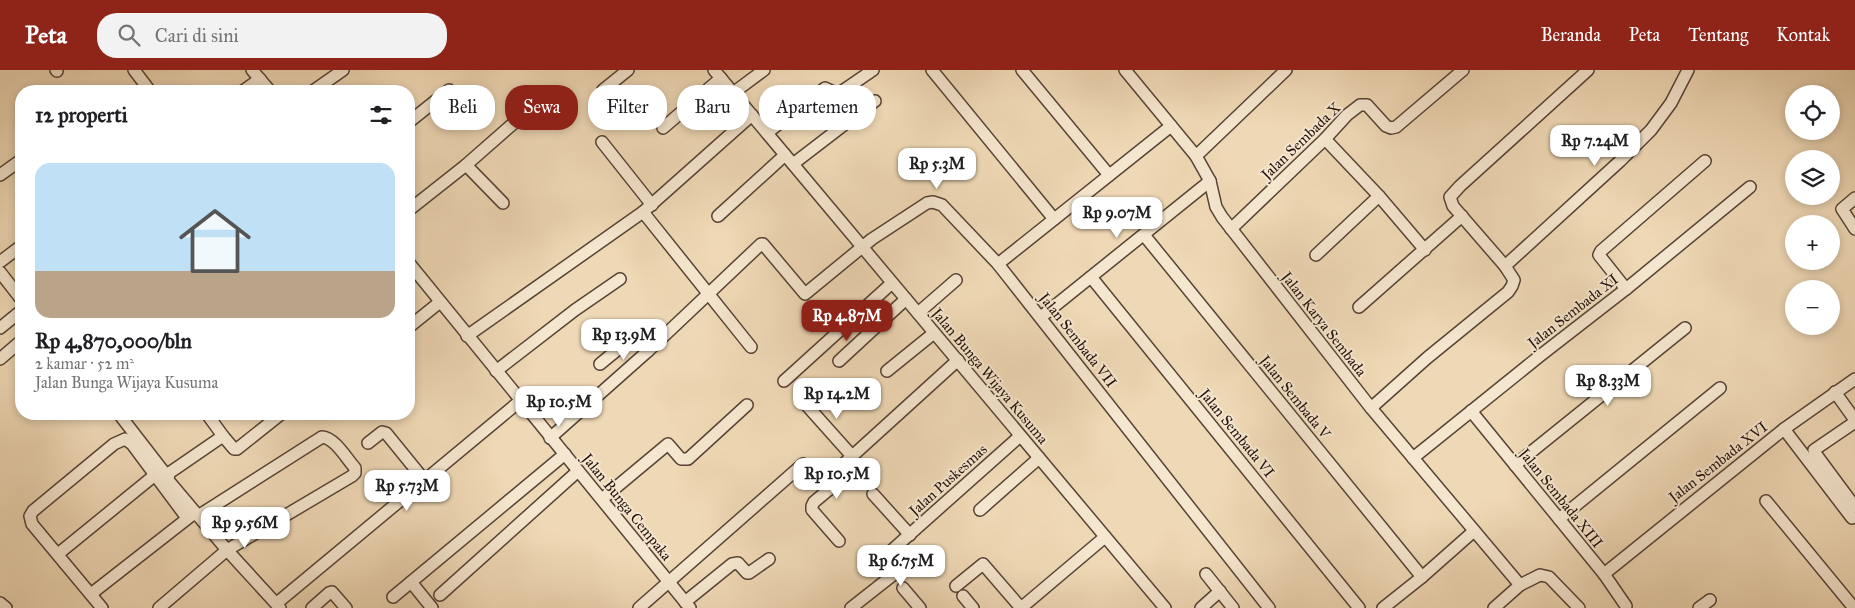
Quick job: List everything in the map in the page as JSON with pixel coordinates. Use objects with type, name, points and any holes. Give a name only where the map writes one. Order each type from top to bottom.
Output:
[{"type":"street","points":[[134,70],[145,85]]},
{"type":"street","points":[[322,85],[343,70]]},
{"type":"street","points":[[609,85],[628,70]]},
{"type":"street","points":[[744,85],[764,70]]},
{"type":"street","points":[[767,133],[825,88],[838,94],[872,70]]},
{"type":"street","points":[[932,70],[1054,219]]},
{"type":"street","points":[[1022,70],[1109,175]]},
{"type":"street","name":"Jalan Karya Sembada","points":[[1125,70],[1196,156],[1210,181],[1216,208],[1231,229],[1371,408],[1520,584]]},
{"type":"street","points":[[1196,156],[1286,70]]},
{"type":"street","name":"Jalan Sembada X","points":[[1231,229],[1325,139],[1347,115],[1364,104],[1386,126],[1396,127],[1463,70]]},
{"type":"street","points":[[1371,408],[1427,358],[1508,292],[1512,286],[1514,280],[1505,266],[1450,201],[1452,194],[1588,70]]},
{"type":"street","points":[[1505,266],[1620,161],[1651,130],[1671,103],[1688,70]]},
{"type":"street","points":[[667,124],[718,74]]},
{"type":"street","name":"Jalan Bunga Wijaya Kusuma","points":[[718,74],[727,85]]},
{"type":"street","points":[[248,85],[256,75],[265,85]]},
{"type":"street","points":[[415,117],[430,105]]},
{"type":"street","name":"Jalan Bunga Wijaya Kusuma","points":[[749,111],[1165,608]]},
{"type":"street","points":[[467,336],[647,209],[752,115]]},
{"type":"street","points":[[998,264],[1171,126]]},
{"type":"street","points":[[415,205],[466,165],[506,130]]},
{"type":"street","points":[[718,216],[789,160],[832,130]]},
{"type":"street","points":[[1325,139],[1379,196],[1425,250]]},
{"type":"street","points":[[602,142],[647,209],[751,347]]},
{"type":"street","points":[[1626,289],[1599,255],[1601,251],[1705,161]]},
{"type":"street","points":[[0,176],[15,165]]},
{"type":"street","points":[[466,165],[503,204]]},
{"type":"street","points":[[1041,317],[1210,181]]},
{"type":"street","name":"Jalan Sembada XI","points":[[1413,458],[1626,289],[1750,187]]},
{"type":"street","points":[[1316,255],[1379,196]]},
{"type":"street","points":[[1855,198],[1842,209],[1855,229]]},
{"type":"street","name":"Jalan Sembada VII","points":[[862,247],[927,204],[933,202],[942,205],[998,264],[1269,608]]},
{"type":"street","points":[[1359,307],[1462,216]]},
{"type":"street","name":"Jalan Sembada V","points":[[1144,235],[1422,577]]},
{"type":"street","points":[[550,438],[648,351],[708,292],[761,244],[763,244],[805,294],[862,247]]},
{"type":"street","points":[[0,262],[15,251]]},
{"type":"street","name":"Jalan Bunga Cempaka","points":[[415,271],[687,605]]},
{"type":"street","points":[[0,272],[15,291]]},
{"type":"street","name":"Jalan Sembada VI","points":[[1091,277],[1358,608]]},
{"type":"street","points":[[496,371],[620,279]]},
{"type":"street","points":[[918,313],[956,280]]},
{"type":"street","points":[[784,381],[892,283]]},
{"type":"street","points":[[839,361],[906,299]]},
{"type":"street","points":[[415,323],[440,302]]},
{"type":"street","points":[[0,328],[15,315]]},
{"type":"street","points":[[1515,465],[1685,328]]},
{"type":"street","points":[[888,370],[934,333]]},
{"type":"street","points":[[600,364],[633,337],[648,351]]},
{"type":"street","points":[[0,360],[15,346]]},
{"type":"street","points":[[839,541],[812,510],[812,506],[838,482],[838,469],[958,360]]},
{"type":"street","name":"Jalan Sembada XVI","points":[[1604,574],[1784,429],[1855,379]]},
{"type":"street","points":[[1559,519],[1720,388]]},
{"type":"street","points":[[1835,392],[1855,421],[1814,450],[1814,453],[1853,513]]},
{"type":"street","points":[[802,400],[852,456]]},
{"type":"street","points":[[102,608],[30,520],[31,514],[122,439],[129,441],[155,475],[279,606],[520,401]]},
{"type":"street","points":[[602,499],[668,444],[681,459],[688,459],[747,405]]},
{"type":"street","name":"Jalan Sembada XIII","points":[[1471,411],[1604,574],[1626,606]]},
{"type":"street","points":[[124,420],[168,476],[168,480],[193,515]]},
{"type":"street","points":[[212,420],[234,449],[237,449],[273,420]]},
{"type":"street","points":[[1784,429],[1853,513]]},
{"type":"street","points":[[368,443],[382,432],[386,433],[425,480]]},
{"type":"street","points":[[168,476],[175,469],[224,436]]},
{"type":"street","name":"Jalan Puskesmas","points":[[851,608],[898,571],[890,553],[1020,436]]},
{"type":"street","points":[[91,594],[193,515],[322,437],[328,438],[355,468],[355,473],[352,476],[227,550],[159,608]]},
{"type":"street","points":[[393,597],[565,454]]},
{"type":"street","points":[[980,510],[1039,458]]},
{"type":"street","points":[[639,608],[803,464]]},
{"type":"street","points":[[440,595],[578,471]]},
{"type":"street","points":[[58,554],[155,475]]},
{"type":"street","points":[[872,494],[910,535]]},
{"type":"street","points":[[1766,501],[1854,608]]},
{"type":"street","points":[[1383,608],[1422,577],[1474,531]]},
{"type":"street","points":[[956,586],[983,564],[1021,608],[1105,537]]},
{"type":"street","points":[[687,605],[732,564],[738,564],[747,573],[750,573],[769,559]]},
{"type":"street","points":[[1206,574],[1233,608]]},
{"type":"street","points":[[1494,608],[1506,604],[1520,584],[1544,575],[1549,577],[1579,608]]},
{"type":"street","points":[[410,582],[432,608]]},
{"type":"street","points":[[903,588],[920,608]]},
{"type":"street","points":[[312,608],[328,592],[332,592],[346,608]]},
{"type":"street","points":[[1201,608],[1220,592]]},
{"type":"street","points":[[963,596],[973,608]]},
{"type":"street","points":[[1699,608],[1710,600]]},
{"type":"street","points":[[0,602],[6,608]]}]
